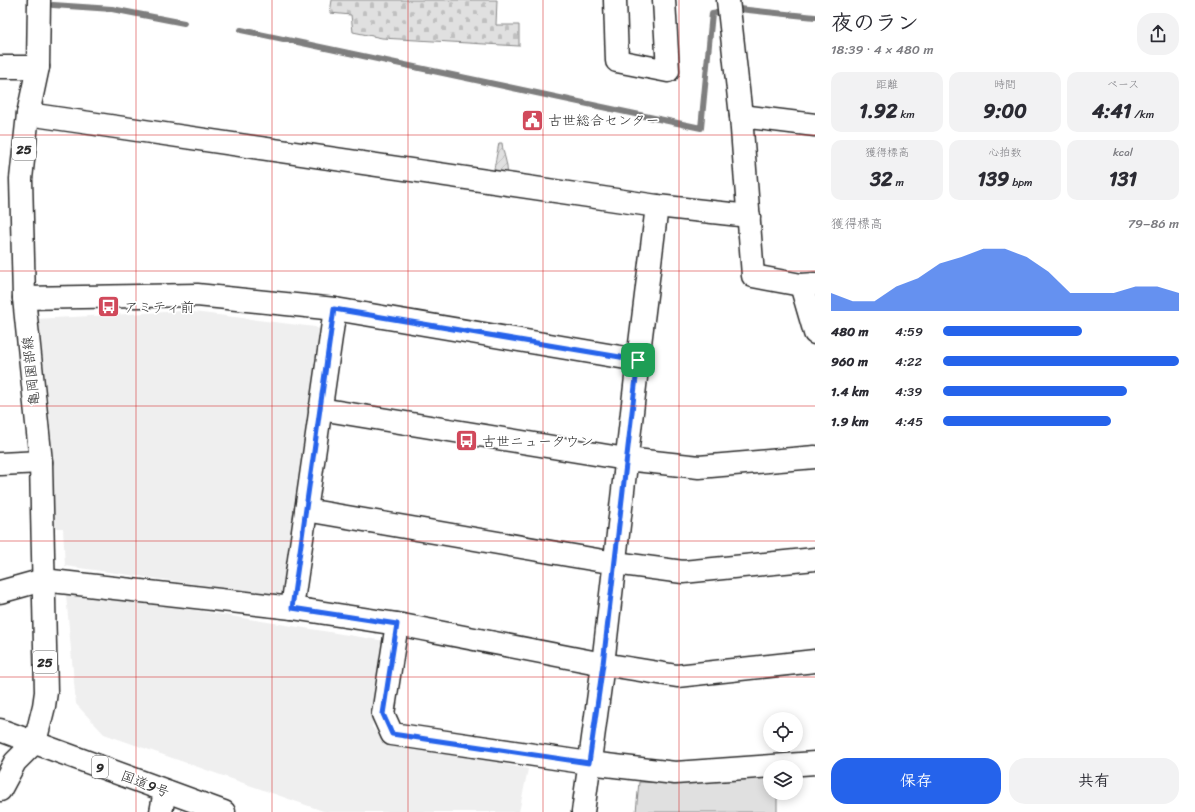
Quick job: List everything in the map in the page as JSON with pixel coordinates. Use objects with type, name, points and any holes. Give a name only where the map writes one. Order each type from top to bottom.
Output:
[{"type":"main road","name":"亀岡園部線","points":[[35,742],[46,692],[41,462],[24,298],[21,179],[28,114],[38,67],[39,0]]},
{"type":"main road","points":[[615,0],[617,61],[668,71],[664,0]]},
{"type":"main road","points":[[728,0],[741,116],[753,276],[808,284],[815,333]]},
{"type":"main road","points":[[0,67],[38,67]]},
{"type":"main road","points":[[28,114],[657,206],[749,216]]},
{"type":"main road","points":[[741,116],[815,125]]},
{"type":"main road","points":[[583,812],[603,664],[657,206]]},
{"type":"main road","points":[[24,298],[197,295],[334,309],[638,360]]},
{"type":"main road","points":[[292,608],[334,309]]},
{"type":"main road","points":[[320,409],[626,459],[700,467],[815,457]]},
{"type":"main road","points":[[0,464],[41,462]]},
{"type":"main road","points":[[306,510],[615,563],[682,572],[815,559]]},
{"type":"main road","points":[[0,592],[43,580],[292,608],[397,624],[603,664],[676,676],[815,661]]},
{"type":"main road","points":[[397,624],[383,714],[392,734],[589,763],[675,773],[815,763]]},
{"type":"main road","name":"国道9号","points":[[0,730],[35,742],[163,802],[224,812]]},
{"type":"main road","points":[[0,790],[15,762],[35,742]]},
{"type":"shaded area","points":[[185,311],[315,327],[326,333],[286,589],[275,595],[65,566],[63,528],[53,528],[51,449],[35,319]]},
{"type":"shaded area","points":[[66,595],[187,609],[385,641],[372,727],[385,740],[401,742],[528,769],[519,812],[326,812],[104,734],[76,704]]},
{"type":"green space","points":[[332,0],[497,0],[496,25],[519,25],[519,46],[382,38],[353,32],[351,15],[330,13]]},
{"type":"green space","points":[[499,143],[502,143],[503,147],[507,177],[493,174]]},
{"type":"green space","points":[[763,777],[763,800],[777,800],[777,812],[636,812],[639,782],[672,783]]},
{"type":"waterway","points":[[53,5],[112,9],[184,23]]},
{"type":"waterway","points":[[241,30],[701,128],[712,13],[739,9],[815,17]]},
{"type":"place","name":"古世総合センター","points":[[533,120]]},
{"type":"place","name":"アミティ前","points":[[108,307]]},
{"type":"place","name":"古世ニュータウン","points":[[466,441]]},
{"type":"route","points":[[334,309],[638,360],[603,664],[589,763],[392,734],[383,714],[397,624],[292,608],[334,309]]}]
